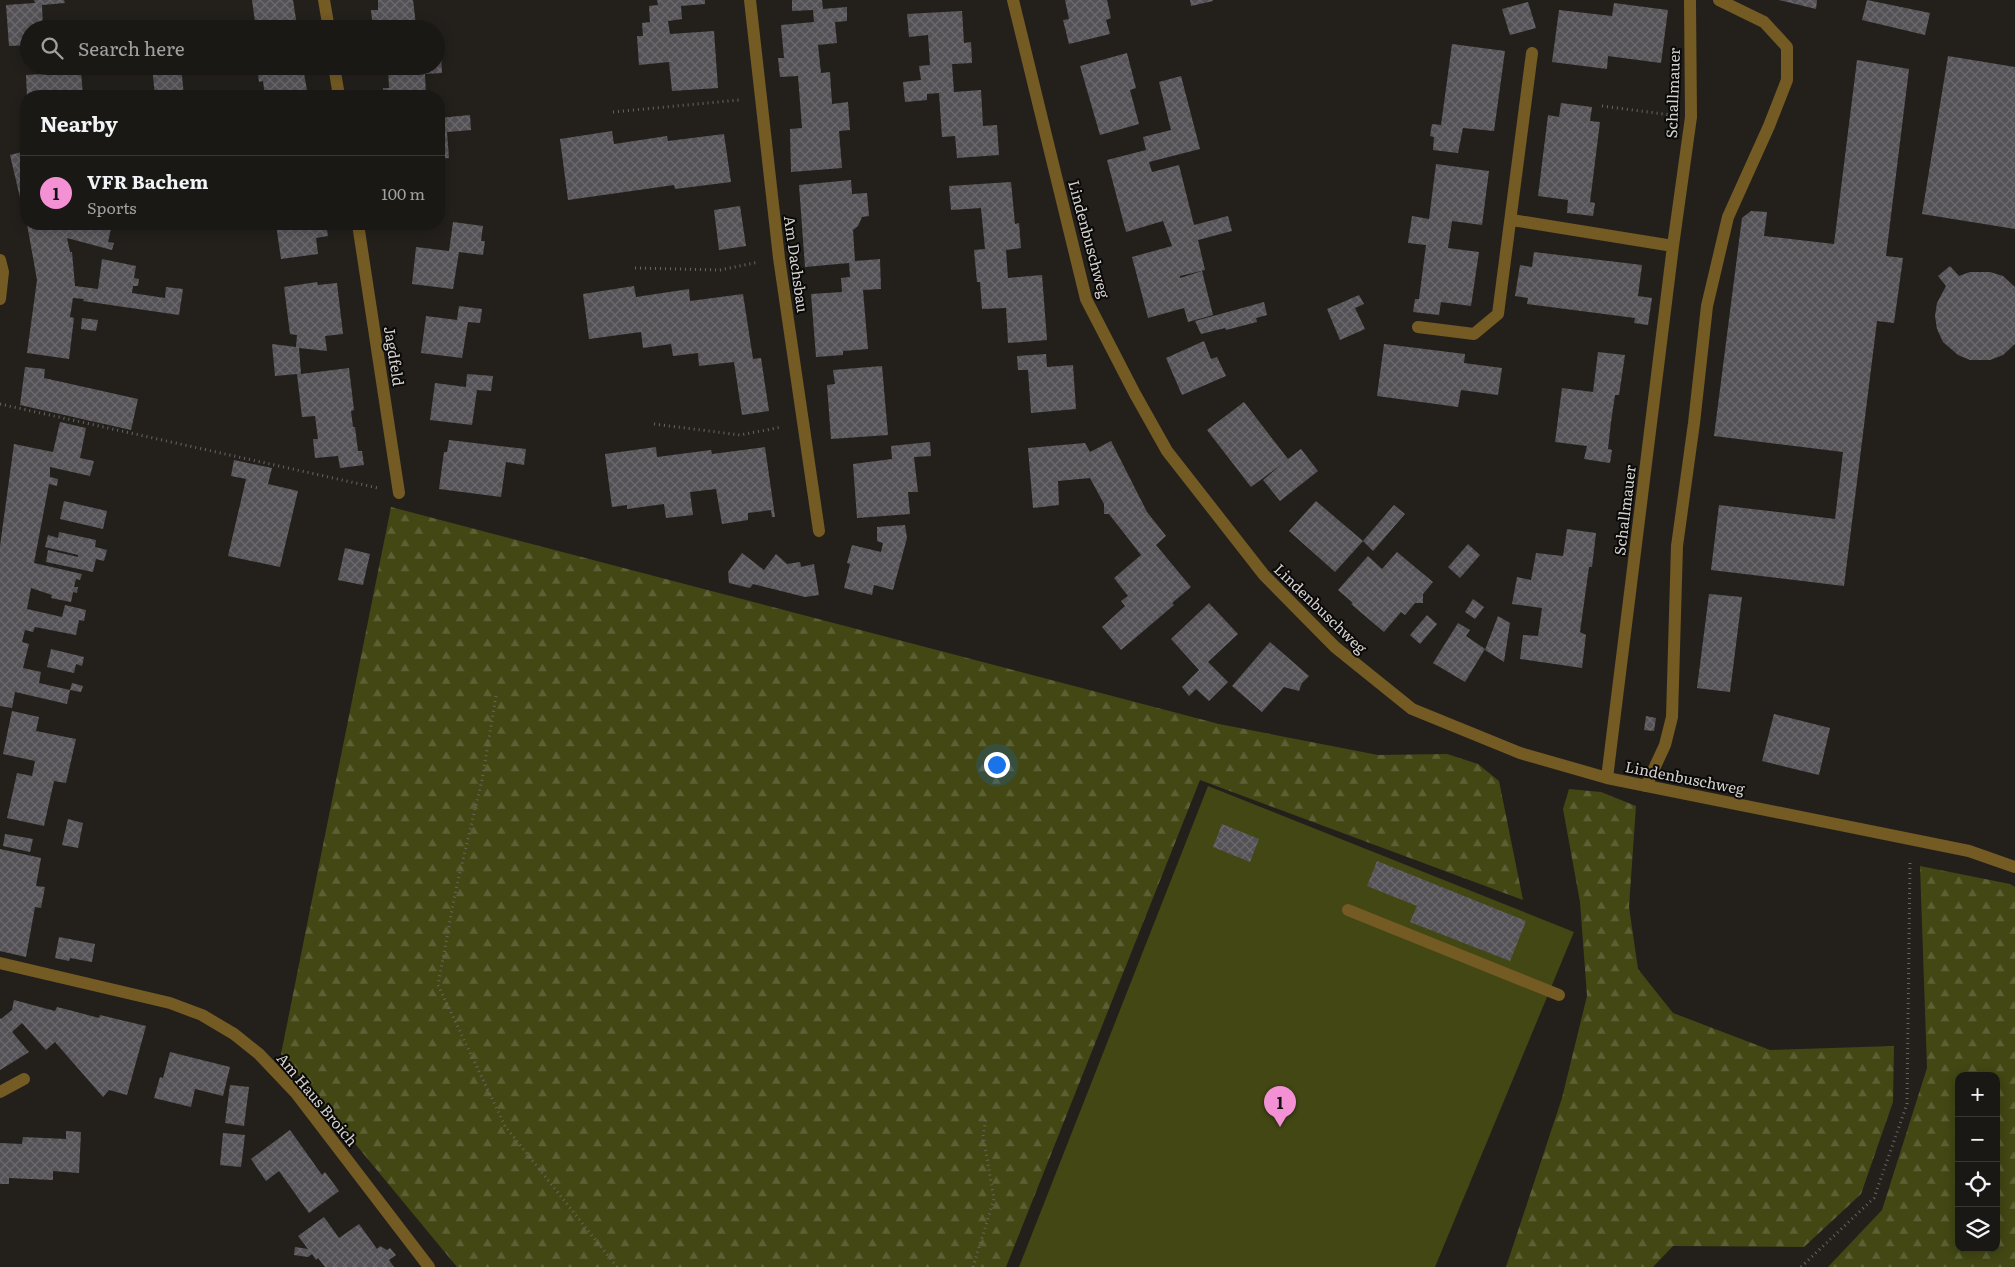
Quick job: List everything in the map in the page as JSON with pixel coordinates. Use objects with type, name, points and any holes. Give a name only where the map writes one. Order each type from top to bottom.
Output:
[{"type":"street","points":[[324,0],[327,20]]},
{"type":"street","name":"Am Dachsbau","points":[[750,0],[779,258],[819,531]]},
{"type":"street","name":"Lindenbuschweg","points":[[1013,0],[1086,299],[1167,451],[1264,575],[1334,647],[1412,710],[1520,753],[1607,778],[1970,851],[2015,867]]},
{"type":"street","name":"Schallmauer","points":[[1607,778],[1673,246],[1691,117],[1690,0]]},
{"type":"street","points":[[1646,786],[1665,745],[1672,717],[1677,546],[1694,423],[1707,306],[1728,217],[1769,126],[1787,80],[1787,47],[1764,22],[1719,0]]},
{"type":"street","points":[[1418,327],[1474,334],[1498,314],[1512,220],[1532,53]]},
{"type":"street","points":[[336,75],[338,90]]},
{"type":"street","points":[[1512,220],[1673,246]]},
{"type":"street","name":"Jagdfeld","points":[[359,230],[399,493]]},
{"type":"street","points":[[0,260],[3,272],[0,299]]},
{"type":"street","points":[[1348,910],[1559,995]]},
{"type":"street","name":"Am Haus Broich","points":[[0,963],[170,1003],[202,1015],[234,1034],[259,1054],[296,1093],[429,1267]]},
{"type":"street","points":[[0,1092],[24,1079]]},
{"type":"path","points":[[613,112],[761,98]]},
{"type":"path","points":[[1602,106],[1691,117]]},
{"type":"path","points":[[635,268],[720,270],[779,258]]},
{"type":"path","points":[[0,404],[399,493]]},
{"type":"path","points":[[654,424],[740,435],[803,422]]},
{"type":"path","points":[[496,696],[482,780],[456,889],[438,986],[505,1126],[617,1267]]},
{"type":"path","points":[[1801,1267],[1874,1198],[1908,1104],[1911,839]]},
{"type":"path","points":[[973,1267],[994,1198],[983,1135],[986,1119]]},
{"type":"green space","points":[[391,507],[1219,724],[1378,755],[1447,754],[1478,764],[1499,781],[1523,900],[1200,780],[1006,1267],[457,1267],[281,1054]]},
{"type":"green space","points":[[1208,786],[1574,932],[1435,1267],[1019,1267]]},
{"type":"green space","points":[[1569,789],[1601,792],[1636,806],[1629,907],[1638,969],[1673,1013],[1770,1050],[1894,1046],[1893,1102],[1861,1194],[1804,1247],[1673,1246],[1653,1267],[1506,1267],[1562,1098],[1587,996],[1580,902],[1563,809]]},
{"type":"green space","points":[[1920,866],[2010,884],[2015,887],[2015,1267],[1828,1267],[1882,1210],[1927,1068]]},
{"type":"building","points":[[34,0],[64,0],[65,3],[42,5],[43,20],[20,20],[20,45],[9,46],[6,5],[35,3]]},
{"type":"building","points":[[252,0],[293,0],[296,20],[255,20]]},
{"type":"building","points":[[378,0],[413,0],[415,20],[372,20],[371,10],[378,10]]},
{"type":"building","points":[[657,0],[705,0],[705,4],[681,6],[682,19],[668,21],[670,34],[714,31],[718,88],[672,91],[669,62],[639,65],[637,36],[643,36],[642,23],[650,22],[649,6],[658,5]]},
{"type":"building","points":[[792,0],[822,0],[823,9],[847,7],[847,21],[835,22],[837,43],[818,45],[821,73],[830,72],[832,104],[848,102],[850,130],[839,131],[842,168],[791,172],[790,129],[802,128],[798,76],[780,77],[778,58],[784,58],[781,25],[814,22],[813,10],[792,11]]},
{"type":"building","points":[[1065,0],[1107,0],[1111,18],[1106,20],[1110,34],[1069,44],[1063,20],[1069,19]]},
{"type":"building","points":[[1190,0],[1213,0],[1213,1],[1191,6]]},
{"type":"building","points":[[1779,0],[1817,0],[1816,9]]},
{"type":"building","points":[[1867,0],[1930,13],[1925,35],[1862,20]]},
{"type":"building","points":[[1528,2],[1536,28],[1510,35],[1502,9]]},
{"type":"building","points":[[1614,3],[1668,10],[1661,63],[1608,56],[1607,69],[1552,62],[1559,10],[1612,16]]},
{"type":"building","points":[[962,11],[964,43],[971,42],[972,63],[952,64],[954,92],[981,90],[983,126],[997,125],[999,155],[957,158],[955,136],[942,137],[939,93],[927,94],[927,100],[905,102],[903,82],[921,80],[919,66],[930,65],[928,35],[909,37],[907,14]]},
{"type":"building","points":[[1452,44],[1505,51],[1494,131],[1463,128],[1458,153],[1433,150],[1434,137],[1430,136],[1432,124],[1441,125]]},
{"type":"building","points":[[1127,53],[1136,88],[1130,90],[1139,124],[1100,135],[1080,66]]},
{"type":"building","points":[[1948,56],[2015,67],[2015,229],[1922,214]]},
{"type":"building","points":[[1857,60],[1909,69],[1886,256],[1903,258],[1894,323],[1877,321],[1844,586],[1711,570],[1719,505],[1835,519],[1843,452],[1714,436],[1742,218],[1751,211],[1767,212],[1764,236],[1834,244]]},
{"type":"building","points":[[26,75],[81,75],[82,90],[27,90]]},
{"type":"building","points":[[153,75],[182,75],[183,90],[154,90]]},
{"type":"building","points":[[258,75],[304,75],[307,90],[264,90],[263,81],[259,82]]},
{"type":"building","points":[[388,75],[425,75],[426,90],[383,90],[383,88],[389,88]]},
{"type":"building","points":[[1181,76],[1200,149],[1149,162],[1152,172],[1179,165],[1194,225],[1228,216],[1232,231],[1198,240],[1205,270],[1180,276],[1180,278],[1202,271],[1213,315],[1188,322],[1184,308],[1148,318],[1132,257],[1172,246],[1163,221],[1126,232],[1107,160],[1146,150],[1143,137],[1171,130],[1159,82]]},
{"type":"building","points":[[1561,103],[1592,107],[1590,121],[1600,122],[1590,202],[1595,203],[1593,216],[1567,213],[1568,200],[1538,196],[1548,115],[1559,117]]},
{"type":"building","points":[[470,115],[471,130],[447,132],[449,158],[445,158],[445,117]]},
{"type":"building","points":[[612,131],[614,144],[667,136],[668,141],[724,134],[731,182],[675,189],[674,185],[568,200],[560,139]]},
{"type":"building","points":[[20,152],[20,198],[10,155]]},
{"type":"building","points":[[1436,164],[1489,171],[1482,225],[1452,221],[1448,248],[1479,252],[1471,306],[1441,302],[1439,315],[1413,312],[1415,299],[1419,299],[1426,245],[1408,243],[1412,216],[1429,219]]},
{"type":"building","points":[[851,180],[852,194],[867,193],[869,216],[862,217],[858,226],[853,230],[855,261],[880,259],[881,289],[863,290],[868,349],[843,351],[843,355],[816,357],[811,294],[842,292],[841,278],[850,277],[849,263],[805,267],[799,185]]},
{"type":"building","points":[[1011,182],[1015,224],[1019,223],[1021,248],[1006,250],[1008,278],[1042,275],[1047,340],[1008,343],[1006,308],[982,309],[980,282],[977,282],[974,250],[985,249],[981,208],[951,210],[949,186]]},
{"type":"building","points":[[740,206],[746,246],[719,250],[714,210]]},
{"type":"building","points":[[453,222],[483,226],[481,241],[485,241],[483,255],[459,252],[453,289],[412,284],[416,247],[449,251]]},
{"type":"building","points":[[28,230],[111,230],[108,242],[114,243],[112,250],[67,238],[70,252],[72,252],[75,286],[98,289],[102,259],[136,266],[134,278],[139,279],[138,286],[133,286],[132,293],[165,298],[166,287],[183,289],[179,315],[73,298],[70,317],[74,318],[69,359],[27,353],[37,280]]},
{"type":"building","points":[[277,230],[327,230],[328,236],[316,238],[318,254],[281,259]]},
{"type":"building","points":[[1534,252],[1642,265],[1638,296],[1652,298],[1648,325],[1634,323],[1635,318],[1527,304],[1528,298],[1515,296],[1520,265],[1532,267]]},
{"type":"building","points":[[1950,266],[1959,276],[1970,272],[1990,272],[2003,276],[2015,287],[2015,344],[2003,355],[1990,360],[1970,360],[1958,355],[1943,342],[1937,329],[1935,316],[1937,303],[1946,286],[1938,276]]},
{"type":"building","points":[[317,282],[318,285],[337,283],[343,334],[325,336],[327,351],[299,348],[301,374],[349,368],[354,410],[351,411],[353,427],[355,427],[358,451],[362,451],[364,465],[340,468],[338,456],[315,458],[313,439],[318,439],[315,416],[302,417],[297,374],[275,376],[272,344],[296,347],[297,335],[290,334],[284,287]]},
{"type":"building","points":[[634,286],[636,297],[689,289],[690,301],[743,294],[753,359],[761,358],[769,411],[742,415],[734,362],[699,366],[698,353],[673,356],[671,344],[643,348],[641,332],[589,339],[583,294]]},
{"type":"building","points":[[1359,295],[1364,304],[1355,308],[1365,329],[1340,340],[1327,309]]},
{"type":"building","points":[[1264,302],[1267,315],[1256,318],[1257,322],[1201,334],[1195,321]]},
{"type":"building","points":[[459,306],[482,309],[480,323],[468,322],[462,358],[421,353],[426,316],[457,320]]},
{"type":"building","points":[[82,318],[98,320],[96,331],[81,329]]},
{"type":"building","points":[[1204,341],[1211,359],[1217,357],[1226,376],[1182,395],[1166,358]]},
{"type":"building","points":[[1384,344],[1465,354],[1464,363],[1502,368],[1498,395],[1461,390],[1458,407],[1377,396]]},
{"type":"building","points":[[1598,352],[1625,355],[1619,395],[1615,395],[1611,422],[1608,449],[1612,450],[1610,463],[1584,459],[1587,446],[1555,442],[1562,388],[1593,392]]},
{"type":"building","points":[[1046,354],[1047,367],[1073,365],[1076,409],[1031,413],[1028,370],[1018,370],[1017,356]]},
{"type":"building","points":[[882,366],[888,435],[831,439],[827,385],[835,384],[833,370]]},
{"type":"building","points":[[25,367],[45,369],[44,378],[138,399],[131,430],[20,405]]},
{"type":"building","points":[[467,374],[493,376],[491,391],[477,390],[472,425],[430,420],[435,383],[466,387]]},
{"type":"building","points":[[1244,402],[1288,459],[1301,449],[1318,471],[1280,501],[1263,480],[1282,464],[1251,487],[1207,430]]},
{"type":"building","points":[[60,422],[86,428],[80,458],[94,461],[90,476],[50,467],[50,477],[58,479],[57,486],[49,484],[34,563],[82,574],[80,580],[76,579],[74,587],[78,587],[77,593],[73,592],[71,602],[51,598],[52,595],[31,588],[27,609],[62,617],[65,605],[86,610],[84,621],[79,620],[76,635],[35,627],[33,632],[25,630],[22,642],[29,644],[23,668],[41,672],[39,683],[70,690],[67,704],[15,692],[12,708],[0,706],[0,546],[14,444],[53,452]]},
{"type":"building","points":[[449,440],[526,449],[524,465],[506,462],[501,497],[439,489],[444,452],[447,452]]},
{"type":"building","points":[[1111,441],[1147,512],[1166,536],[1156,545],[1191,587],[1172,603],[1174,605],[1121,650],[1102,627],[1125,606],[1121,601],[1128,596],[1114,578],[1141,555],[1109,514],[1104,514],[1104,504],[1090,478],[1058,481],[1059,505],[1033,508],[1028,448],[1085,443],[1090,452]]},
{"type":"building","points":[[930,442],[931,456],[914,457],[918,492],[908,492],[910,514],[857,518],[853,464],[892,459],[891,446]]},
{"type":"building","points":[[656,447],[657,457],[711,450],[712,454],[765,447],[775,517],[772,517],[771,510],[748,513],[748,520],[722,524],[716,489],[690,492],[693,515],[666,518],[664,504],[627,509],[627,505],[612,507],[605,454]]},
{"type":"building","points":[[234,460],[272,468],[268,484],[298,491],[280,567],[228,556],[246,479],[231,476]]},
{"type":"building","points":[[64,501],[107,511],[103,529],[60,519]]},
{"type":"building","points":[[1316,501],[1363,541],[1335,572],[1289,531]]},
{"type":"building","points":[[1394,505],[1405,514],[1373,551],[1363,541]]},
{"type":"building","points":[[905,525],[907,538],[893,590],[874,585],[872,595],[844,588],[850,564],[847,563],[852,545],[881,552],[883,543],[877,541],[877,527]]},
{"type":"building","points":[[1567,529],[1596,533],[1580,632],[1586,635],[1582,668],[1520,659],[1523,635],[1538,636],[1542,608],[1512,604],[1517,577],[1531,580],[1536,553],[1563,556]]},
{"type":"building","points":[[59,532],[96,540],[95,547],[107,550],[104,561],[96,559],[93,572],[46,562],[48,550],[78,557],[78,555],[45,547],[48,535],[58,538]]},
{"type":"building","points":[[1468,544],[1480,555],[1460,578],[1448,567]]},
{"type":"building","points":[[345,548],[370,554],[363,585],[338,580]]},
{"type":"building","points":[[1397,552],[1433,582],[1423,594],[1423,603],[1415,603],[1405,615],[1401,612],[1384,632],[1351,604],[1353,603],[1338,590],[1368,556],[1382,569]]},
{"type":"building","points":[[742,553],[764,570],[776,554],[787,564],[800,562],[801,567],[814,564],[819,595],[805,597],[753,584],[750,588],[729,583],[728,572]]},
{"type":"building","points":[[1709,594],[1742,597],[1730,692],[1697,688]]},
{"type":"building","points":[[1473,599],[1484,607],[1475,619],[1465,612]]},
{"type":"building","points":[[1209,603],[1238,634],[1208,662],[1228,682],[1209,701],[1196,689],[1189,696],[1182,687],[1199,670],[1171,639]]},
{"type":"building","points":[[1427,615],[1437,624],[1420,644],[1410,635]]},
{"type":"building","points":[[1498,616],[1510,623],[1504,662],[1485,650]]},
{"type":"building","points":[[1458,623],[1470,630],[1466,636],[1485,649],[1465,682],[1433,663]]},
{"type":"building","points":[[1270,642],[1309,676],[1302,683],[1299,691],[1284,687],[1262,712],[1232,686]]},
{"type":"building","points":[[51,649],[84,657],[82,666],[76,664],[74,673],[47,667]]},
{"type":"building","points":[[72,683],[83,686],[81,692],[70,690]]},
{"type":"building","points":[[12,711],[39,717],[36,731],[76,739],[66,783],[54,781],[44,826],[7,818],[17,773],[32,776],[35,761],[3,754]]},
{"type":"building","points":[[1774,714],[1830,728],[1819,775],[1762,761]]},
{"type":"building","points":[[1646,716],[1656,718],[1654,731],[1644,730]]},
{"type":"building","points":[[68,819],[83,823],[78,848],[62,845]]},
{"type":"building","points":[[1222,824],[1259,839],[1250,862],[1213,847]]},
{"type":"building","points":[[5,834],[33,839],[30,852],[3,846]]},
{"type":"building","points":[[0,849],[41,858],[36,886],[45,887],[41,908],[35,907],[26,957],[0,951]]},
{"type":"building","points":[[1377,861],[1526,921],[1510,961],[1410,922],[1417,906],[1367,886]]},
{"type":"building","points":[[59,937],[95,944],[92,962],[70,958],[69,961],[55,958]]},
{"type":"building","points":[[14,1000],[55,1011],[57,1007],[99,1018],[100,1015],[146,1026],[127,1095],[109,1090],[103,1097],[55,1042],[46,1050],[22,1023],[12,1032],[29,1052],[0,1070],[0,1018],[12,1010]]},
{"type":"building","points":[[170,1052],[230,1067],[223,1096],[195,1089],[191,1107],[154,1098],[160,1077],[163,1078]]},
{"type":"building","points":[[230,1085],[249,1087],[244,1126],[225,1123]]},
{"type":"building","points":[[290,1130],[322,1175],[325,1172],[339,1191],[309,1213],[279,1171],[266,1181],[251,1159]]},
{"type":"building","points":[[66,1131],[81,1132],[79,1173],[53,1171],[53,1180],[9,1178],[9,1184],[0,1184],[0,1143],[22,1144],[23,1137],[66,1139]]},
{"type":"building","points":[[223,1133],[245,1135],[241,1167],[220,1165]]},
{"type":"building","points":[[324,1217],[339,1238],[359,1224],[377,1249],[380,1246],[387,1250],[390,1248],[396,1255],[389,1260],[394,1267],[325,1267],[312,1254],[308,1257],[294,1255],[295,1247],[308,1249],[298,1236]]},
{"type":"place","name":"VFR Bachem","points":[[1280,1127]]}]
